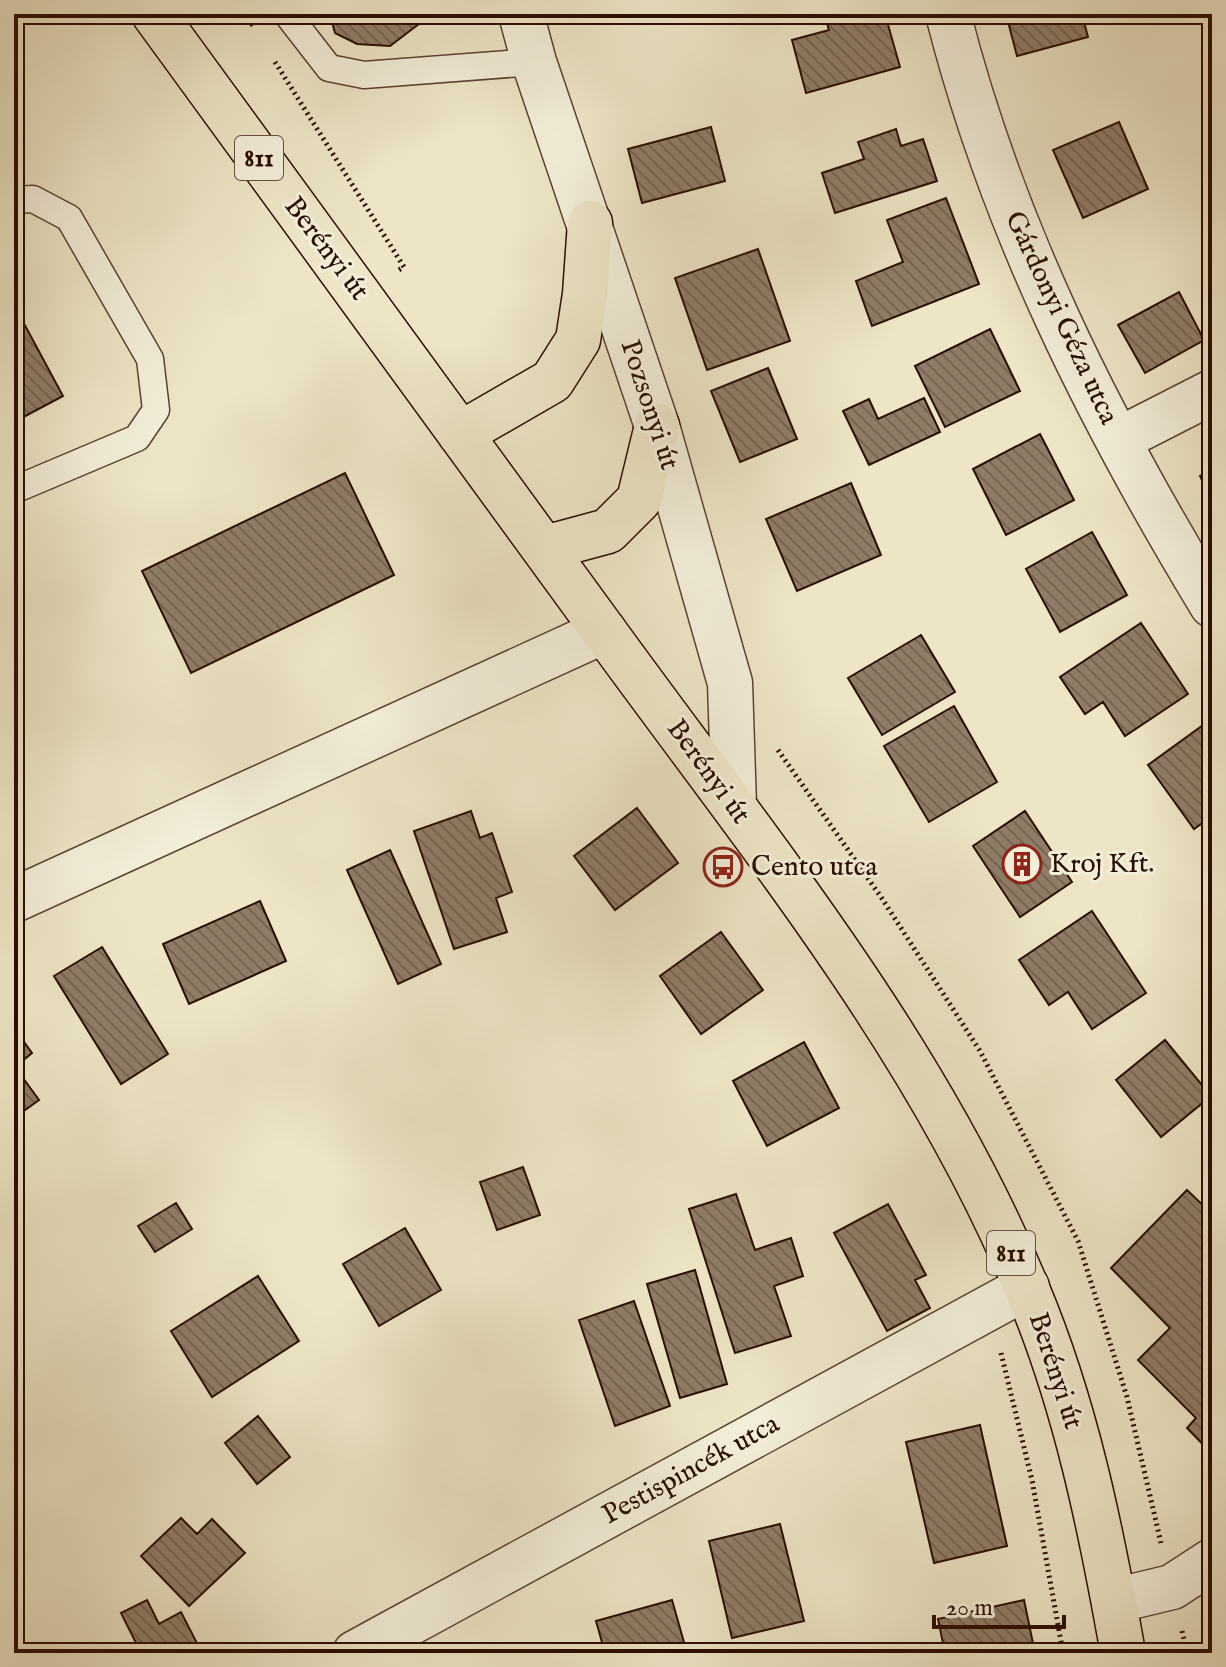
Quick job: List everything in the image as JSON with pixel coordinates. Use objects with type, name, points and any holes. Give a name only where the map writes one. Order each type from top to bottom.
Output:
[{"type":"main road","name":"Berényi út","points":[[154,14],[734,806],[888,1028],[940,1110],[978,1182],[1008,1298],[1055,1363],[1086,1466],[1123,1653]]},
{"type":"main road","points":[[460,434],[552,381],[578,340],[590,223]]},
{"type":"main road","points":[[545,548],[608,531],[639,500],[657,426]]},
{"type":"street","name":"Pozsonyi út","points":[[521,14],[534,62],[657,426],[730,683],[734,806]]},
{"type":"street","name":"Gárdonyi Géza utca","points":[[948,14],[975,114],[1016,229],[1118,440],[1162,524],[1212,605]]},
{"type":"street","points":[[1118,440],[1212,392]]},
{"type":"street","points":[[14,900],[604,631]]},
{"type":"street","name":"Pestispincék utca","points":[[355,1653],[1008,1298]]},
{"type":"street","points":[[1114,1601],[1172,1587],[1212,1561]]},
{"type":"lane","points":[[287,14],[329,68],[364,75],[534,62]]},
{"type":"lane","points":[[14,200],[33,199],[69,218],[150,359],[156,410],[137,438],[14,490]]},
{"type":"path","points":[[245,14],[254,27]]},
{"type":"path","points":[[270,54],[404,267],[359,295]]},
{"type":"path","points":[[1008,1298],[1032,1480],[1063,1653]]},
{"type":"building","points":[[330,14],[432,14],[390,46],[357,44],[335,33]]},
{"type":"building","points":[[824,14],[885,14],[900,67],[806,93],[792,40],[829,30]]},
{"type":"building","points":[[1006,14],[1082,14],[1088,37],[1017,56]]},
{"type":"building","points":[[1119,122],[1148,189],[1083,218],[1053,150]]},
{"type":"building","points":[[711,127],[725,181],[642,203],[628,149]]},
{"type":"building","points":[[896,129],[901,146],[923,139],[937,181],[835,213],[822,173],[864,159],[858,142]]},
{"type":"building","points":[[946,198],[979,284],[872,326],[856,281],[903,262],[887,220]]},
{"type":"building","points":[[758,249],[790,341],[707,370],[675,278]]},
{"type":"building","points":[[1179,292],[1204,340],[1145,373],[1118,325]]},
{"type":"building","points":[[14,305],[63,396],[14,422]]},
{"type":"building","points":[[990,329],[1020,391],[945,427],[915,366]]},
{"type":"building","points":[[768,368],[797,439],[740,462],[711,391]]},
{"type":"building","points":[[924,398],[940,432],[869,465],[843,411],[869,399],[878,419]]},
{"type":"building","points":[[1040,434],[1074,500],[1006,535],[973,469]]},
{"type":"building","points":[[1212,470],[1212,501],[1200,476]]},
{"type":"building","points":[[345,473],[394,575],[191,673],[142,571]]},
{"type":"building","points":[[851,483],[881,555],[797,591],[766,519]]},
{"type":"building","points":[[1092,532],[1127,595],[1060,632],[1026,569]]},
{"type":"building","points":[[1141,623],[1188,694],[1125,736],[1103,702],[1085,714],[1060,677]]},
{"type":"building","points":[[921,635],[955,692],[882,735],[848,678]]},
{"type":"building","points":[[954,706],[997,782],[929,822],[884,746]]},
{"type":"building","points":[[1206,723],[1212,731],[1212,816],[1194,829],[1148,765]]},
{"type":"building","points":[[637,808],[678,863],[615,910],[574,856]]},
{"type":"building","points":[[471,811],[480,838],[492,833],[512,892],[496,898],[507,932],[454,949],[414,831]]},
{"type":"building","name":"Kroj Kft.","points":[[1025,811],[1072,882],[1020,917],[973,846]]},
{"type":"building","points":[[390,850],[441,964],[398,984],[347,870]]},
{"type":"building","points":[[260,901],[286,961],[189,1004],[163,944]]},
{"type":"building","points":[[1092,911],[1146,993],[1092,1029],[1068,992],[1049,1005],[1019,960]]},
{"type":"building","points":[[721,932],[763,990],[701,1034],[660,976]]},
{"type":"building","points":[[102,947],[168,1054],[121,1084],[54,976]]},
{"type":"building","points":[[14,1028],[32,1053],[15,1067],[39,1100],[14,1118]]},
{"type":"building","points":[[1165,1040],[1211,1096],[1161,1137],[1116,1080]]},
{"type":"building","points":[[804,1042],[839,1108],[767,1146],[733,1081]]},
{"type":"building","points":[[523,1167],[540,1215],[497,1230],[480,1182]]},
{"type":"building","points":[[1187,1190],[1212,1214],[1212,1305],[1207,1309],[1212,1314],[1212,1454],[1187,1428],[1196,1418],[1138,1360],[1170,1328],[1111,1268]]},
{"type":"building","points":[[736,1194],[755,1250],[791,1238],[803,1276],[774,1286],[791,1336],[735,1353],[689,1209]]},
{"type":"building","points":[[176,1203],[192,1229],[155,1252],[138,1226]]},
{"type":"building","points":[[888,1204],[926,1275],[915,1280],[930,1308],[887,1331],[834,1233]]},
{"type":"building","points":[[405,1228],[441,1290],[379,1326],[343,1264]]},
{"type":"building","points":[[695,1270],[727,1384],[680,1398],[647,1284]]},
{"type":"building","points":[[258,1276],[299,1341],[212,1397],[171,1331]]},
{"type":"building","points":[[634,1301],[670,1406],[615,1426],[579,1320]]},
{"type":"building","points":[[258,1416],[290,1457],[257,1484],[225,1443]]},
{"type":"building","points":[[980,1425],[1007,1546],[934,1563],[906,1442]]},
{"type":"building","points":[[181,1518],[197,1534],[212,1519],[245,1553],[189,1606],[141,1556]]},
{"type":"building","points":[[780,1524],[804,1621],[732,1638],[709,1541]]},
{"type":"building","points":[[147,1600],[159,1624],[181,1612],[202,1653],[141,1653],[121,1613]]},
{"type":"building","points":[[672,1600],[687,1653],[605,1653],[596,1621]]},
{"type":"building","points":[[1024,1600],[1035,1653],[945,1653],[938,1619]]},
{"type":"place","name":"Kroj Kft.","points":[[1022,864]]},
{"type":"place","name":"Cento utca","points":[[723,867]]}]
